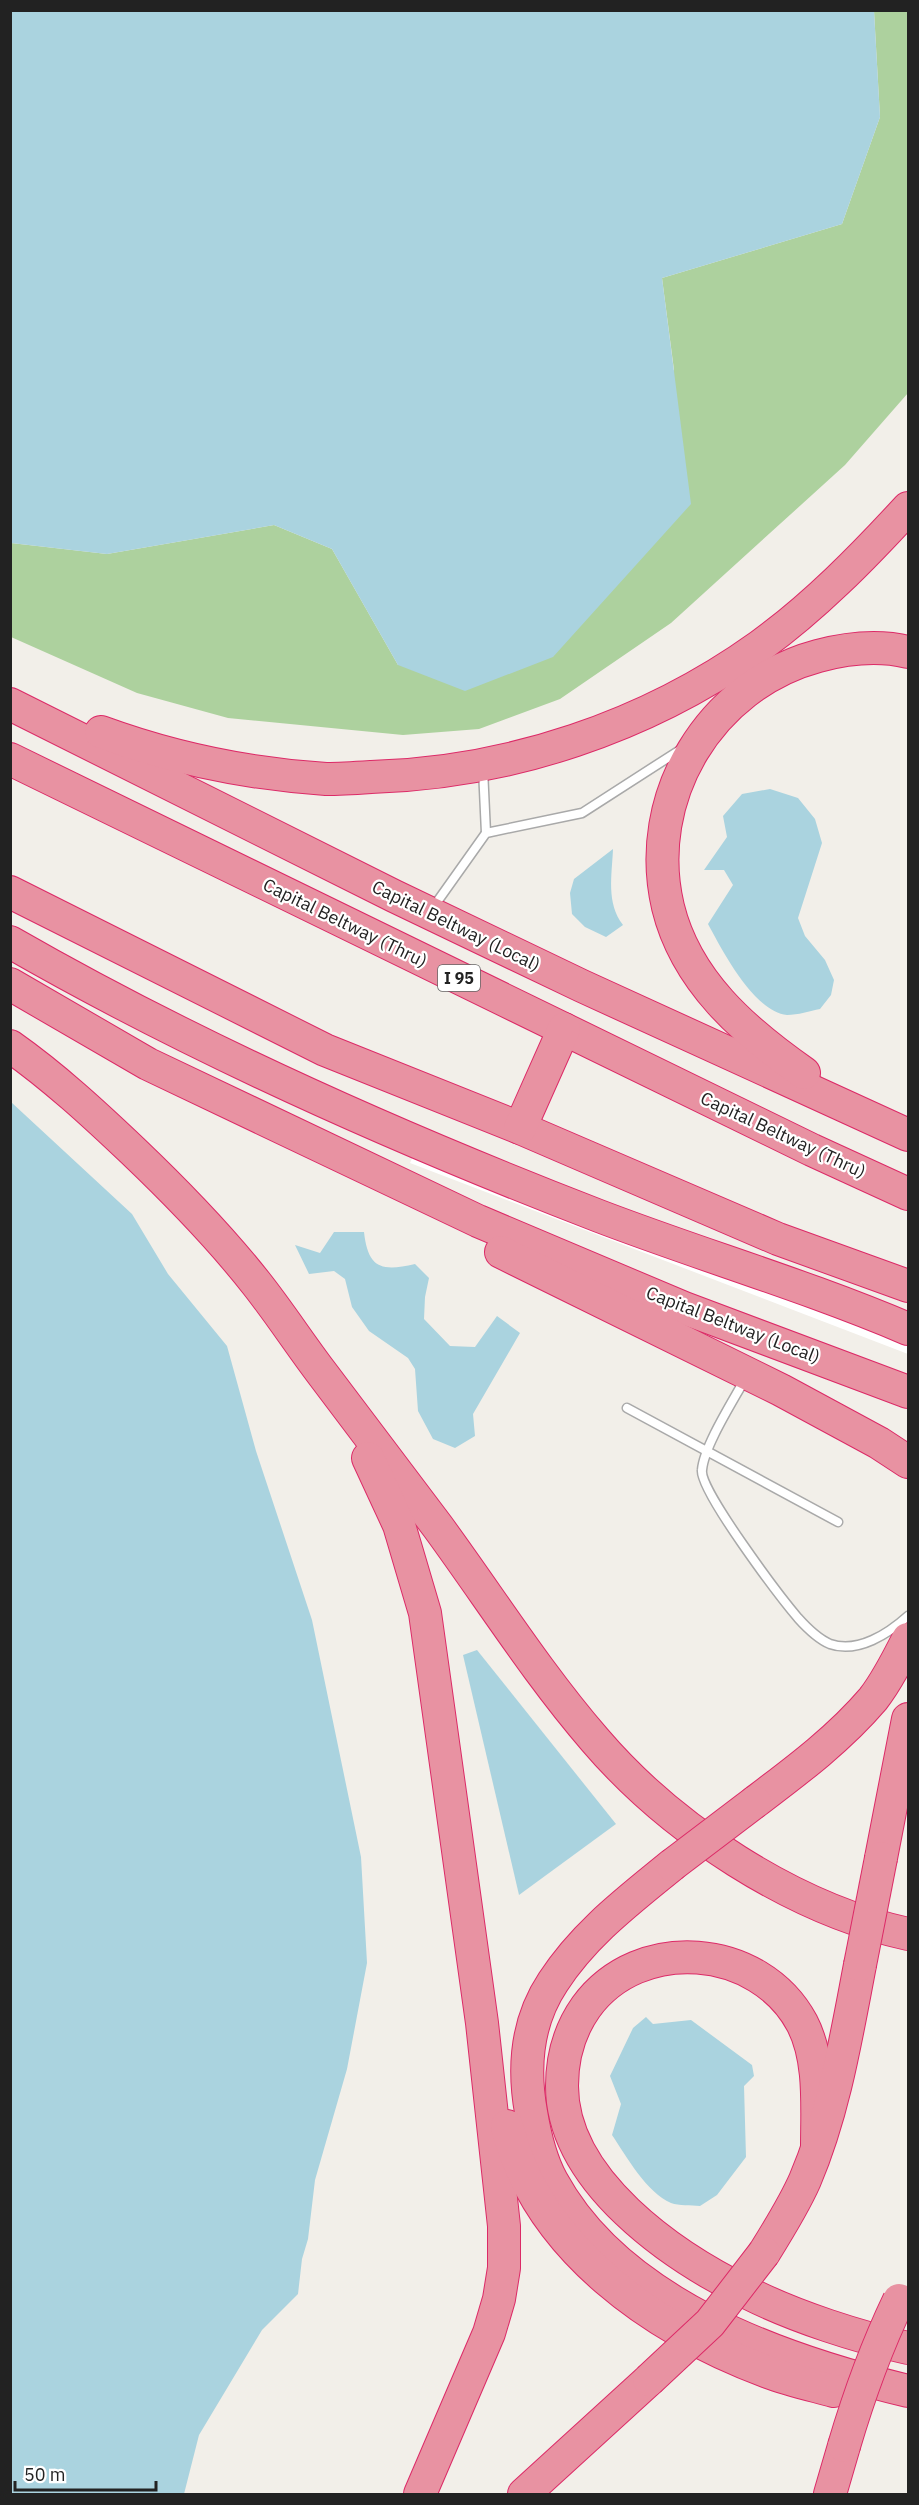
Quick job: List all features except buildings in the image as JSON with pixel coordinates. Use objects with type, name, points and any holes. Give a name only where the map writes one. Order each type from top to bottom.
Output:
[{"type":"highway","points":[[10,697],[133,744],[191,759],[261,772],[327,779],[406,776],[483,766],[568,743],[633,718],[702,683],[760,646],[832,586],[909,508]]},
{"type":"highway","points":[[904,1133],[818,1082],[753,1036],[711,992],[687,955],[668,907],[663,866],[666,821],[679,778],[703,734],[736,698],[789,665],[835,652],[881,648],[909,652]]},
{"type":"highway","name":"Capital Beltway (Local)","points":[[10,704],[429,913],[582,986],[904,1133]]},
{"type":"highway","name":"Capital Beltway (Thru)","points":[[10,759],[812,1150],[909,1194]]},
{"type":"highway","points":[[10,892],[325,1050],[520,1128],[778,1239],[909,1286]]},
{"type":"highway","points":[[10,942],[162,1024],[306,1094],[418,1144],[600,1217],[909,1329]]},
{"type":"highway","name":"Capital Beltway (Local)","points":[[10,984],[148,1064],[478,1221],[684,1308],[909,1392]]},
{"type":"highway","points":[[520,1128],[564,1029]]},
{"type":"highway","points":[[10,1046],[72,1094],[171,1186],[258,1284],[310,1358],[438,1528],[545,1678],[596,1742],[644,1790],[694,1831],[752,1869],[824,1907],[909,1934]]},
{"type":"highway","points":[[148,1064],[327,1163],[475,1239],[748,1373],[879,1443],[909,1462]]},
{"type":"highway","points":[[310,1358],[381,1483],[399,1525],[425,1613],[482,2023],[504,2226],[504,2268],[499,2299],[489,2333],[420,2494]]},
{"type":"highway","points":[[909,1639],[873,1698],[807,1763],[672,1865],[604,1921],[579,1946],[552,1983],[534,2019],[526,2062],[529,2101],[537,2146],[551,2180],[576,2219],[613,2257],[685,2309],[736,2336],[881,2384],[909,2391]]},
{"type":"highway","points":[[524,2494],[710,2323],[764,2253],[804,2180],[833,2094],[909,1719]]},
{"type":"highway","points":[[817,2147],[813,2054],[802,2023],[783,1998],[761,1979],[730,1962],[702,1957],[668,1958],[632,1968],[606,1986],[586,2007],[570,2036],[562,2066],[562,2104],[573,2141],[593,2173],[616,2200],[656,2237],[694,2263],[750,2294],[807,2317],[909,2348]]},
{"type":"highway","points":[[482,2023],[513,2152],[531,2191],[556,2229],[597,2271],[636,2303],[724,2354],[769,2372],[874,2402],[909,2409]]},
{"type":"highway","points":[[830,2494],[864,2378],[904,2293]]},
{"type":"lane","points":[[486,833],[582,813],[655,768],[703,734]]},
{"type":"lane","points":[[429,913],[486,833],[483,766]]},
{"type":"lane","points":[[748,1373],[708,1450],[701,1471],[705,1486],[718,1507],[798,1618],[818,1637],[832,1644],[849,1646],[870,1641],[893,1630],[909,1616]]},
{"type":"lane","points":[[627,1408],[838,1522]]},
{"type":"green space","points":[[874,11],[908,11],[908,393],[845,465],[671,623],[560,699],[479,729],[403,735],[228,718],[137,693],[11,637],[11,543],[107,554],[274,525],[332,549],[398,665],[674,370],[662,278],[842,224],[880,117]]},
{"type":"water","points":[[11,10],[874,11],[880,117],[842,224],[662,278],[691,504],[553,657],[465,691],[398,665],[332,549],[274,525],[107,554],[11,543]]},
{"type":"water","points":[[770,789],[798,798],[815,819],[822,843],[798,918],[805,936],[825,960],[834,980],[831,995],[820,1009],[800,1014],[787,1015],[775,1011],[751,992],[730,963],[708,924],[733,885],[724,870],[704,870],[727,837],[723,816],[742,794]]},
{"type":"water","points":[[613,849],[612,898],[614,908],[623,925],[606,937],[585,927],[572,914],[570,893],[574,879]]},
{"type":"water","points":[[11,1102],[132,1214],[168,1274],[227,1346],[256,1451],[312,1620],[361,1857],[367,1963],[347,2069],[315,2180],[298,2294],[262,2330],[199,2435],[184,2494],[11,2494]]},
{"type":"water","points":[[334,1232],[364,1232],[369,1253],[378,1265],[393,1267],[415,1264],[429,1278],[424,1319],[450,1346],[475,1347],[497,1316],[520,1333],[473,1414],[475,1436],[455,1448],[433,1439],[418,1411],[415,1369],[408,1358],[369,1331],[352,1307],[345,1279],[334,1271],[309,1274],[295,1245],[320,1253]]},
{"type":"water","points":[[477,1650],[616,1824],[519,1895],[463,1655]]},
{"type":"water","points":[[646,2017],[653,2024],[691,2020],[752,2065],[754,2076],[744,2086],[746,2157],[717,2195],[700,2206],[674,2204],[662,2198],[645,2183],[612,2135],[621,2104],[610,2076],[633,2028]]},
{"type":"pier","points":[[422,1136],[908,1321],[908,1354],[410,1163]]}]
